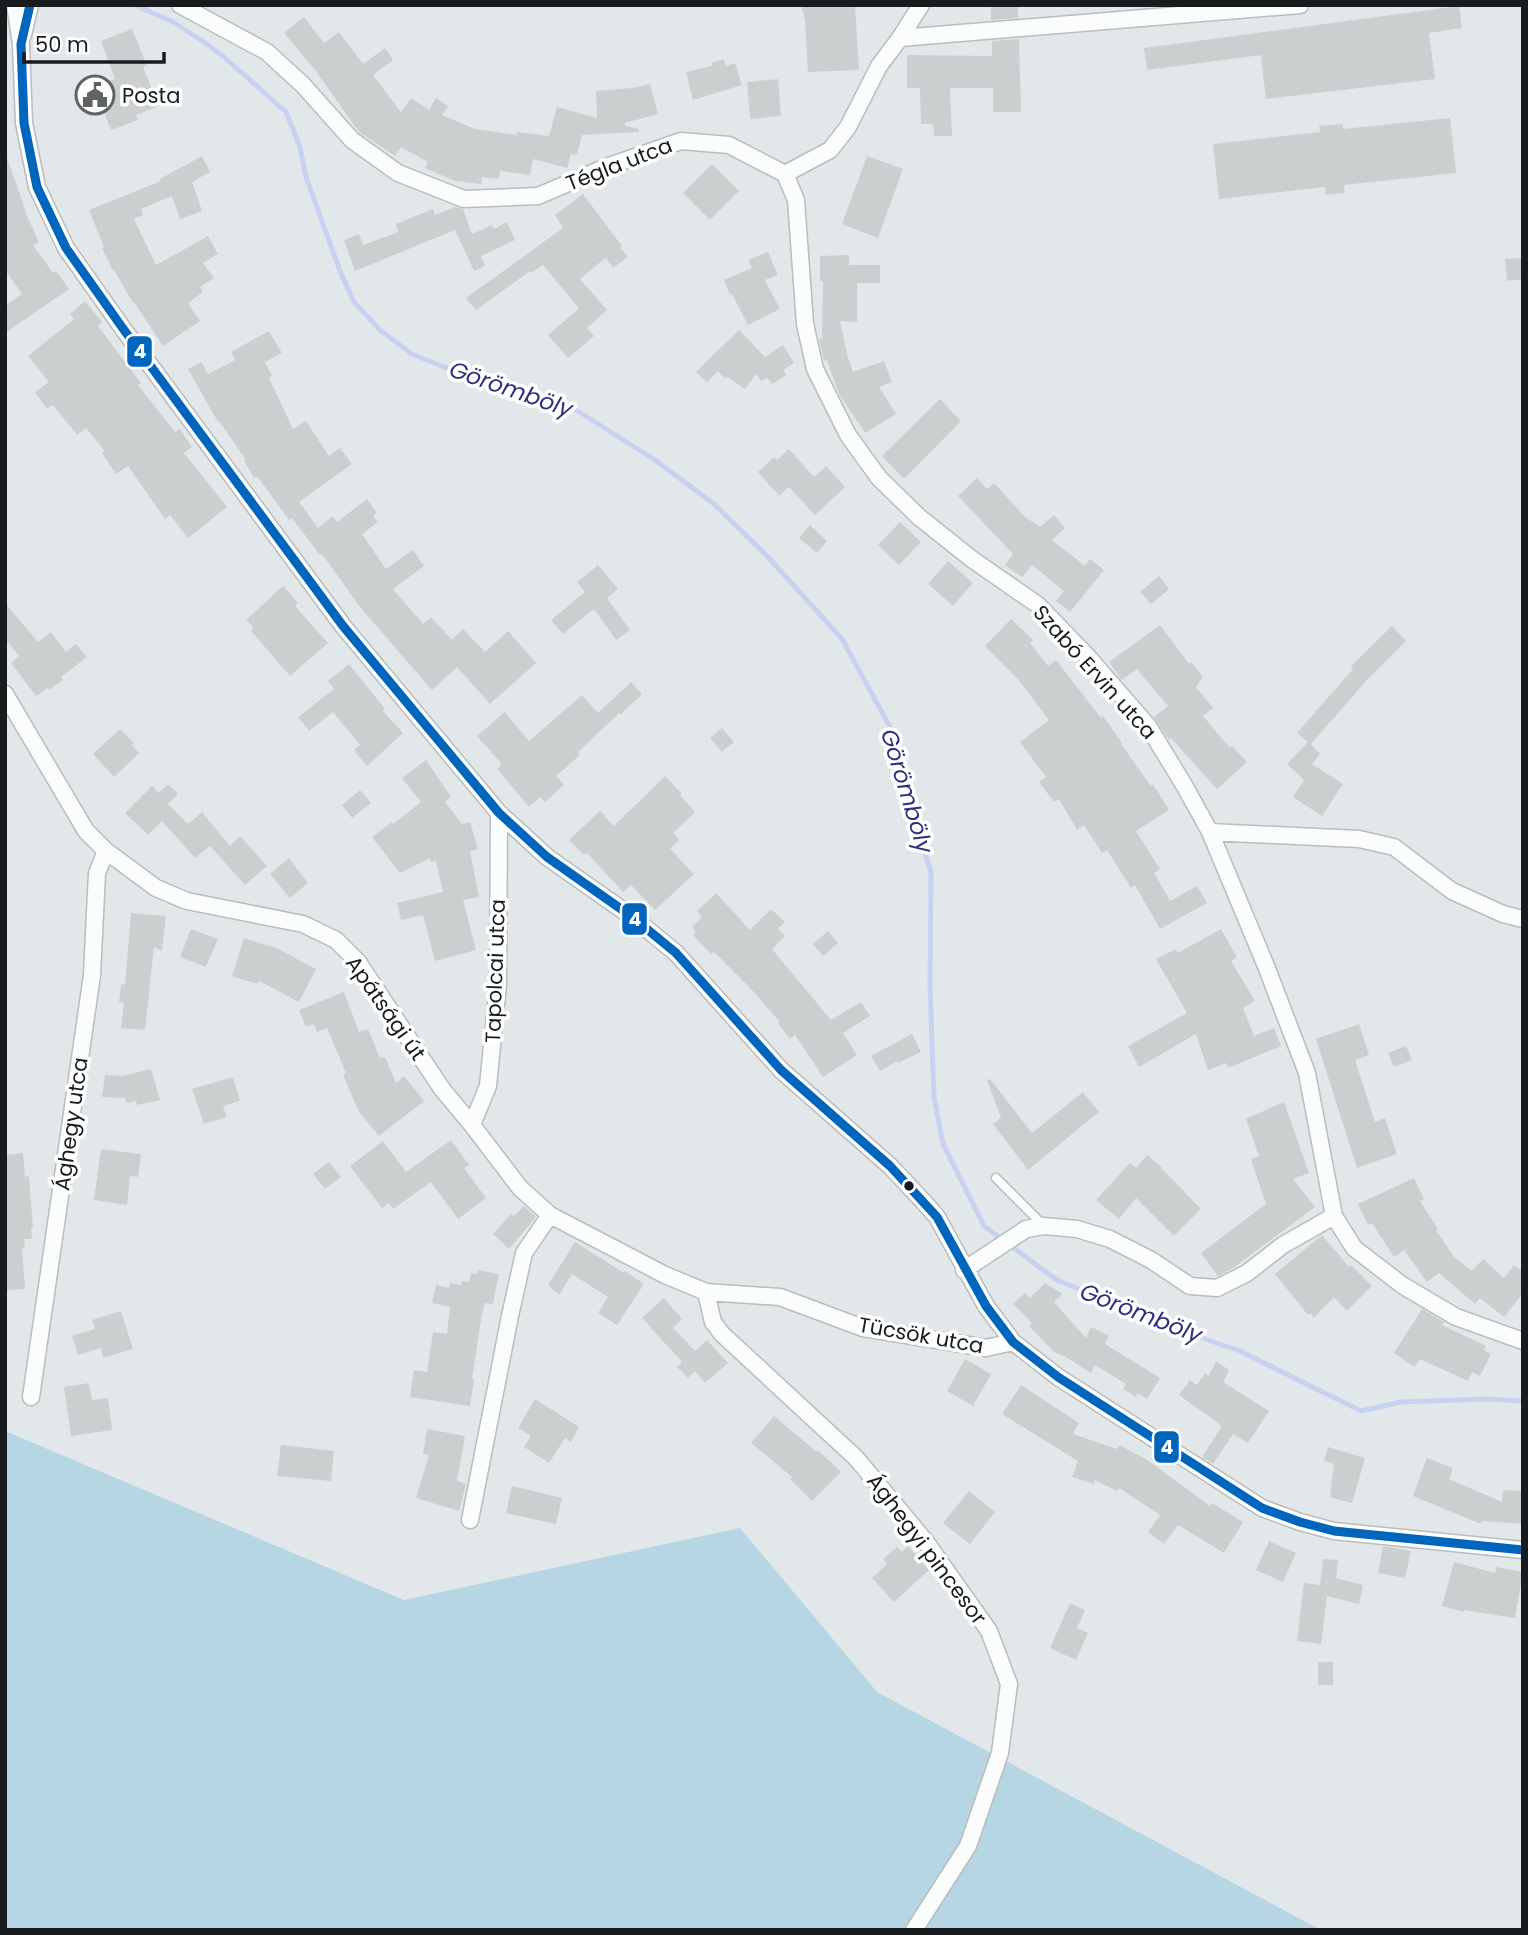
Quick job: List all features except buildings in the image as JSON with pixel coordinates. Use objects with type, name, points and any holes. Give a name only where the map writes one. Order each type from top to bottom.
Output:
[{"type":"street","points":[[15,5],[21,44],[24,123],[37,187],[66,248],[344,626],[499,813],[547,857],[631,916],[676,953],[780,1070],[890,1166],[923,1201],[937,1217],[986,1306],[1013,1342],[1058,1377],[1262,1508],[1334,1531],[1523,1550]]},
{"type":"street","points":[[21,44],[30,5]]},
{"type":"street","name":"Tégla utca","points":[[180,5],[267,52],[303,85],[352,140],[398,173],[464,199],[538,196],[606,167],[681,141],[729,145],[785,174]]},
{"type":"street","points":[[785,174],[830,150],[848,127],[878,66],[921,5]]},
{"type":"street","points":[[900,38],[1300,5]]},
{"type":"street","name":"Szabó Ervin utca","points":[[785,174],[796,200],[805,324],[815,369],[848,435],[879,478],[919,517],[973,560],[1038,605],[1088,657],[1148,726],[1210,832],[1307,1073],[1334,1216]]},
{"type":"street","name":"Apátsági út","points":[[5,694],[86,831],[106,851],[156,888],[187,901],[303,925],[336,940],[358,962],[442,1089],[520,1188],[550,1215],[666,1275],[706,1292]]},
{"type":"street","name":"Tapolcai utca","points":[[472,1125],[488,1086],[498,985],[499,813]]},
{"type":"street","points":[[1210,832],[1359,839],[1394,847],[1452,891],[1503,914],[1523,919]]},
{"type":"street","name":"Ághegy utca","points":[[31,1397],[93,975],[97,873],[106,851]]},
{"type":"street","points":[[470,1520],[524,1253],[550,1215]]},
{"type":"street","points":[[964,1270],[1026,1229],[1044,1226],[1077,1229],[1110,1239],[1150,1260],[1190,1286],[1217,1288],[1247,1273],[1283,1245],[1334,1216],[1354,1248],[1402,1285],[1455,1317],[1523,1341]]},
{"type":"street","name":"Tücsök utca","points":[[706,1292],[780,1297],[863,1328],[986,1348],[1013,1342]]},
{"type":"street","name":"Ághegyi pincesor","points":[[706,1292],[713,1322],[722,1334],[856,1458],[926,1542],[989,1631],[1009,1684],[1000,1753],[968,1846],[914,1930]]},
{"type":"lane","points":[[996,1178],[1044,1226]]},
{"type":"shaded area","points":[[5,1431],[404,1600],[740,1528],[877,1692],[1321,1930],[5,1930]]},
{"type":"waterway","name":"Görömböly","points":[[135,5],[173,22],[201,40],[286,112],[340,271],[354,302],[381,331],[412,354],[456,372],[505,384],[570,406],[655,460],[714,504],[767,556],[842,639],[890,727],[931,872],[930,985],[934,1097],[943,1144],[984,1226],[1057,1280],[1173,1328],[1240,1351],[1361,1411],[1401,1402],[1487,1399],[1523,1401]]},
{"type":"transit line","name":"4","points":[[30,5],[21,44],[24,123],[37,187],[66,248],[343,626],[499,813],[547,857],[631,916],[676,953],[781,1070],[890,1166],[937,1217],[986,1306],[1013,1342],[1058,1377],[1262,1508],[1334,1531],[1523,1550]]},
{"type":"place","name":"Posta","points":[[95,95]]}]
